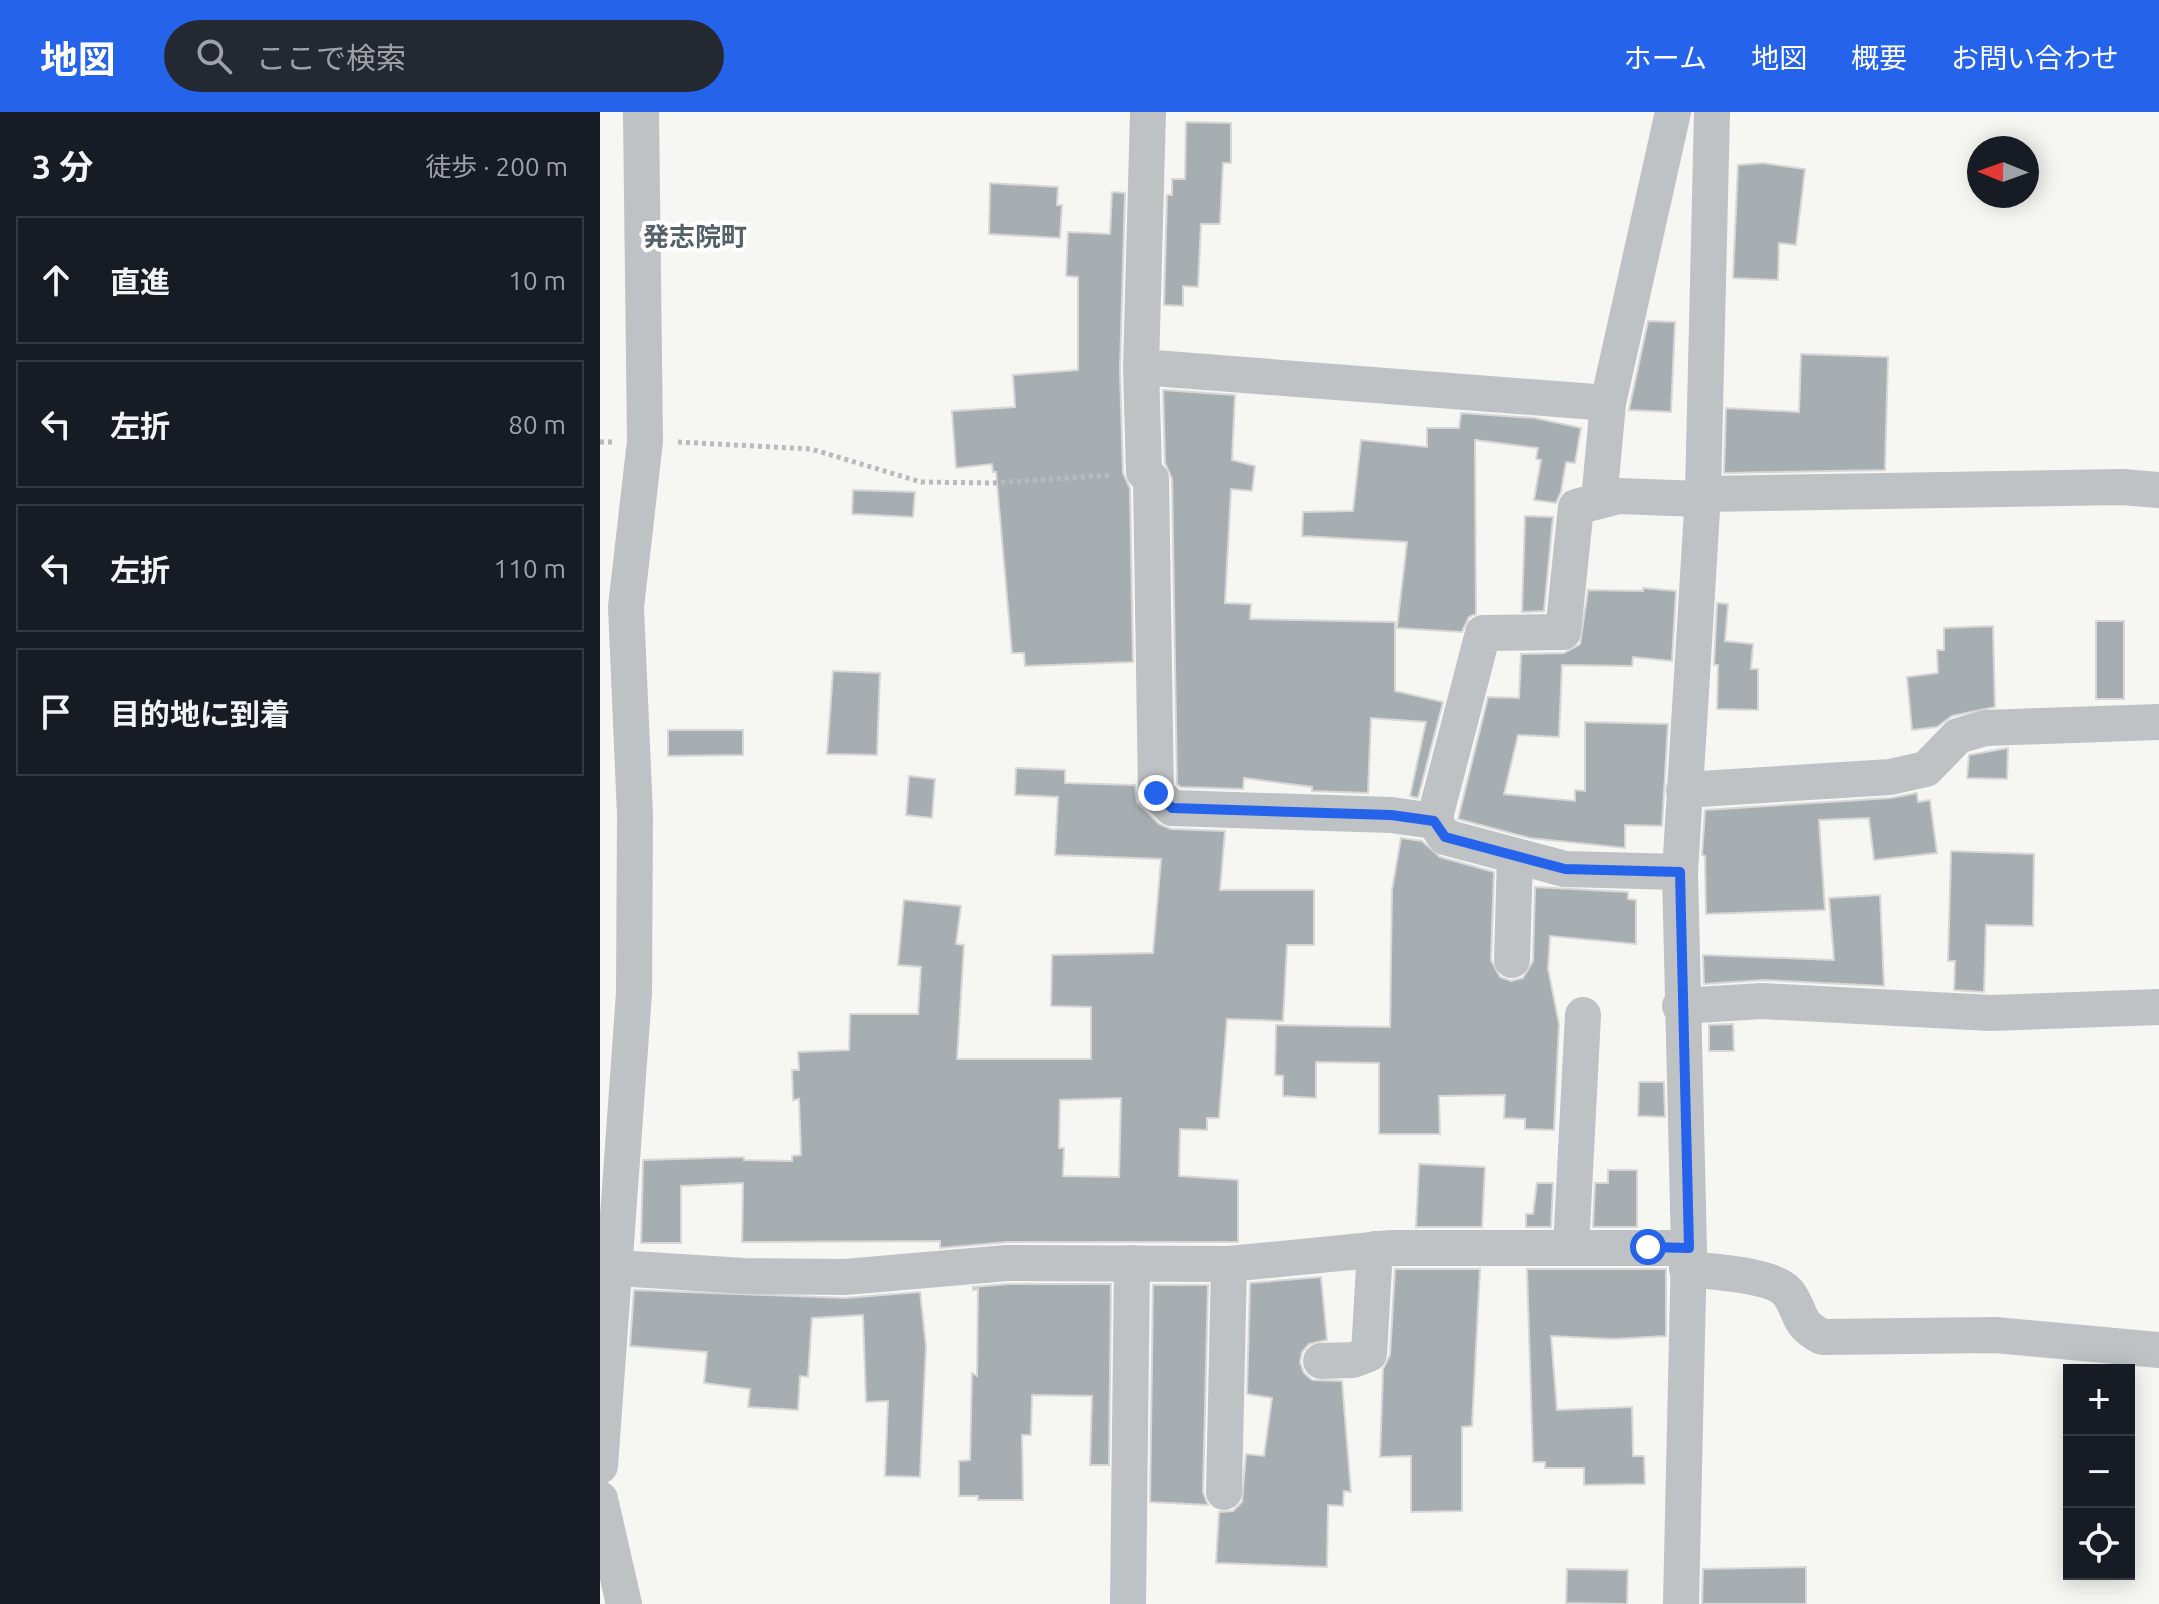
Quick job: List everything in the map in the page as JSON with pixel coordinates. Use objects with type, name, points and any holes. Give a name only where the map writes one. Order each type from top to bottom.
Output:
[{"type":"street","points":[[600,1466],[617,1268],[634,993],[635,815],[626,607],[645,441],[641,112]]},
{"type":"street","points":[[1148,112],[1141,367],[1144,472],[1151,479],[1156,793],[1172,808],[1391,815],[1434,821],[1445,837],[1565,869],[1680,872]]},
{"type":"street","points":[[1599,501],[1608,403],[1673,112]]},
{"type":"street","points":[[1681,1604],[1688,1259],[1680,1006],[1680,872],[1702,496],[1712,112]]},
{"type":"street","points":[[1141,367],[1608,403]]},
{"type":"street","points":[[1434,821],[1483,633],[1563,632],[1576,507],[1618,496],[2122,487],[2159,490]]},
{"type":"street","points":[[1684,790],[1890,777],[1926,769],[1958,736],[1985,728],[2159,722]]},
{"type":"street","points":[[1512,960],[1515,856]]},
{"type":"street","points":[[1680,1006],[1762,1001],[1991,1013],[2159,1007]]},
{"type":"street","points":[[1571,1248],[1583,1015]]},
{"type":"street","points":[[617,1268],[744,1276],[845,1277],[1007,1263],[1229,1264],[1375,1249],[1571,1248],[1688,1259],[1769,1281],[1788,1292],[1803,1327],[1822,1337],[1995,1335],[2159,1350]]},
{"type":"street","points":[[1321,1361],[1353,1360],[1369,1354],[1375,1249]]},
{"type":"street","points":[[1128,1604],[1132,1263]]},
{"type":"street","points":[[1224,1492],[1229,1264]]},
{"type":"street","points":[[600,1499],[624,1604]]},
{"type":"path","points":[[645,441],[811,449],[921,482],[992,483],[1144,472]]},
{"type":"building","points":[[1186,122],[1231,123],[1231,163],[1223,163],[1220,224],[1201,224],[1198,287],[1183,286],[1183,306],[1164,305],[1167,195],[1172,195],[1172,179],[1185,179]]},
{"type":"building","points":[[1763,163],[1805,169],[1796,245],[1779,243],[1778,280],[1733,278],[1738,165]]},
{"type":"building","points":[[990,183],[1058,187],[1057,205],[1062,205],[1060,238],[989,234]]},
{"type":"building","points":[[1112,192],[1125,193],[1120,370],[1123,473],[1130,488],[1133,662],[1025,666],[1024,653],[1012,653],[996,472],[993,472],[992,464],[956,468],[952,411],[1015,407],[1013,375],[1078,370],[1078,277],[1066,276],[1068,232],[1110,234]]},
{"type":"building","points":[[1648,321],[1675,322],[1671,412],[1629,410]]},
{"type":"building","points":[[1801,354],[1888,357],[1885,470],[1724,473],[1726,408],[1799,412]]},
{"type":"building","points":[[1163,390],[1235,395],[1232,460],[1255,466],[1252,491],[1231,489],[1225,603],[1251,604],[1250,619],[1395,622],[1395,691],[1443,702],[1418,798],[1410,796],[1426,722],[1371,718],[1368,793],[1312,791],[1312,787],[1244,778],[1243,789],[1181,787],[1177,784],[1172,479],[1165,463]]},
{"type":"building","points":[[1461,413],[1535,418],[1581,428],[1575,463],[1566,462],[1556,503],[1534,500],[1541,460],[1536,459],[1538,448],[1475,440],[1476,614],[1469,617],[1462,632],[1397,628],[1407,542],[1302,536],[1303,512],[1353,511],[1361,440],[1427,447],[1427,428],[1459,428]]},
{"type":"building","points":[[853,490],[915,492],[913,517],[852,514]]},
{"type":"building","points":[[1525,516],[1553,517],[1544,611],[1522,612]]},
{"type":"building","points":[[1643,588],[1676,591],[1672,661],[1633,657],[1632,666],[1562,665],[1559,737],[1518,735],[1504,794],[1575,801],[1575,790],[1585,791],[1585,722],[1668,724],[1662,826],[1625,825],[1625,848],[1530,838],[1458,819],[1488,697],[1519,698],[1521,654],[1564,653],[1580,644],[1588,590],[1643,591]]},
{"type":"building","points":[[1717,603],[1728,604],[1725,641],[1753,644],[1751,669],[1758,669],[1758,710],[1717,709],[1718,665],[1714,665]]},
{"type":"building","points":[[2096,621],[2124,621],[2124,699],[2096,699]]},
{"type":"building","points":[[1993,626],[1995,707],[1952,716],[1937,727],[1912,730],[1907,677],[1938,673],[1937,650],[1944,650],[1944,628]]},
{"type":"building","points":[[833,671],[880,673],[877,755],[827,754]]},
{"type":"building","points":[[668,730],[743,730],[743,755],[668,756]]},
{"type":"building","points":[[2008,748],[2007,779],[1967,778],[1969,755]]},
{"type":"building","points":[[1016,768],[1065,770],[1065,783],[1135,785],[1137,802],[1159,824],[1171,829],[1225,831],[1220,890],[1314,890],[1314,945],[1287,945],[1283,1021],[1227,1019],[1219,1118],[1207,1118],[1207,1130],[1180,1129],[1179,1176],[1238,1180],[1238,1242],[1007,1242],[940,1248],[940,1241],[742,1242],[743,1183],[681,1186],[681,1243],[641,1243],[643,1160],[744,1157],[744,1160],[792,1161],[792,1156],[801,1155],[799,1099],[793,1100],[792,1070],[799,1070],[798,1052],[849,1050],[850,1014],[918,1014],[921,967],[898,965],[904,900],[961,906],[956,944],[964,945],[957,1059],[1091,1059],[1091,1007],[1051,1006],[1052,955],[1153,953],[1161,859],[1055,855],[1058,797],[1015,795]],"holes":[[[1121,1098],[1119,1177],[1063,1176],[1064,1148],[1059,1148],[1060,1100]]]},
{"type":"building","points":[[909,776],[935,779],[932,818],[906,815]]},
{"type":"building","points":[[1917,793],[1918,802],[1930,800],[1937,853],[1874,860],[1869,818],[1819,820],[1825,910],[1706,914],[1705,856],[1702,855],[1705,810],[1891,798]]},
{"type":"building","points":[[1401,838],[1422,841],[1440,857],[1494,872],[1491,960],[1500,977],[1511,981],[1523,978],[1533,961],[1535,887],[1628,892],[1628,899],[1636,900],[1636,944],[1550,936],[1548,969],[1559,1024],[1554,1130],[1525,1129],[1525,1119],[1504,1118],[1505,1095],[1439,1096],[1440,1134],[1379,1134],[1379,1063],[1316,1062],[1316,1098],[1283,1096],[1283,1076],[1275,1075],[1276,1025],[1390,1027],[1392,890]]},
{"type":"building","points":[[1951,851],[2034,854],[2033,926],[1986,925],[1984,992],[1954,990],[1955,961],[1948,961]]},
{"type":"building","points":[[1880,895],[1884,986],[1763,980],[1704,984],[1703,955],[1834,960],[1829,898]]},
{"type":"building","points":[[1733,1024],[1734,1051],[1709,1051],[1709,1025]]},
{"type":"building","points":[[1639,1082],[1664,1082],[1665,1117],[1638,1116]]},
{"type":"building","points":[[1419,1164],[1485,1167],[1482,1227],[1416,1227]]},
{"type":"building","points":[[1608,1170],[1637,1170],[1637,1227],[1593,1227],[1595,1183],[1608,1183]]},
{"type":"building","points":[[1537,1183],[1553,1183],[1551,1227],[1526,1227],[1526,1214],[1533,1214]]},
{"type":"building","points":[[1395,1269],[1480,1269],[1472,1426],[1462,1427],[1462,1511],[1411,1512],[1411,1456],[1380,1457],[1383,1369],[1390,1355]]},
{"type":"building","points":[[1527,1269],[1666,1269],[1666,1336],[1613,1339],[1551,1336],[1557,1410],[1632,1407],[1633,1456],[1644,1456],[1645,1484],[1584,1485],[1584,1468],[1545,1468],[1545,1462],[1533,1462]]},
{"type":"building","points":[[1321,1277],[1327,1340],[1309,1344],[1302,1352],[1300,1362],[1304,1373],[1312,1380],[1342,1381],[1351,1492],[1344,1491],[1343,1506],[1328,1505],[1327,1567],[1216,1563],[1219,1512],[1233,1511],[1242,1502],[1246,1454],[1264,1456],[1272,1398],[1247,1394],[1250,1283]]},
{"type":"building","points":[[1111,1284],[1109,1465],[1090,1465],[1092,1396],[1032,1395],[1031,1435],[1022,1435],[1023,1500],[978,1500],[978,1496],[959,1496],[959,1461],[970,1460],[972,1373],[977,1376],[978,1289],[973,1290],[973,1287]]},
{"type":"building","points":[[1153,1285],[1208,1285],[1203,1492],[1208,1505],[1150,1502]]},
{"type":"building","points":[[634,1290],[845,1298],[920,1292],[926,1346],[920,1477],[885,1476],[888,1401],[866,1402],[863,1315],[812,1318],[808,1377],[800,1376],[798,1410],[748,1407],[750,1389],[704,1383],[707,1352],[630,1346]]},
{"type":"building","points":[[1806,1567],[1806,1604],[1702,1604],[1703,1569]]},
{"type":"building","points":[[1567,1569],[1628,1570],[1627,1604],[1566,1603]]},
{"type":"district","name":"発志院町","points":[[695,236]]},
{"type":"route","points":[[1156,793],[1172,808],[1391,815],[1434,821],[1445,837],[1565,869],[1680,872],[1680,1006],[1689,1248],[1648,1247]]}]
